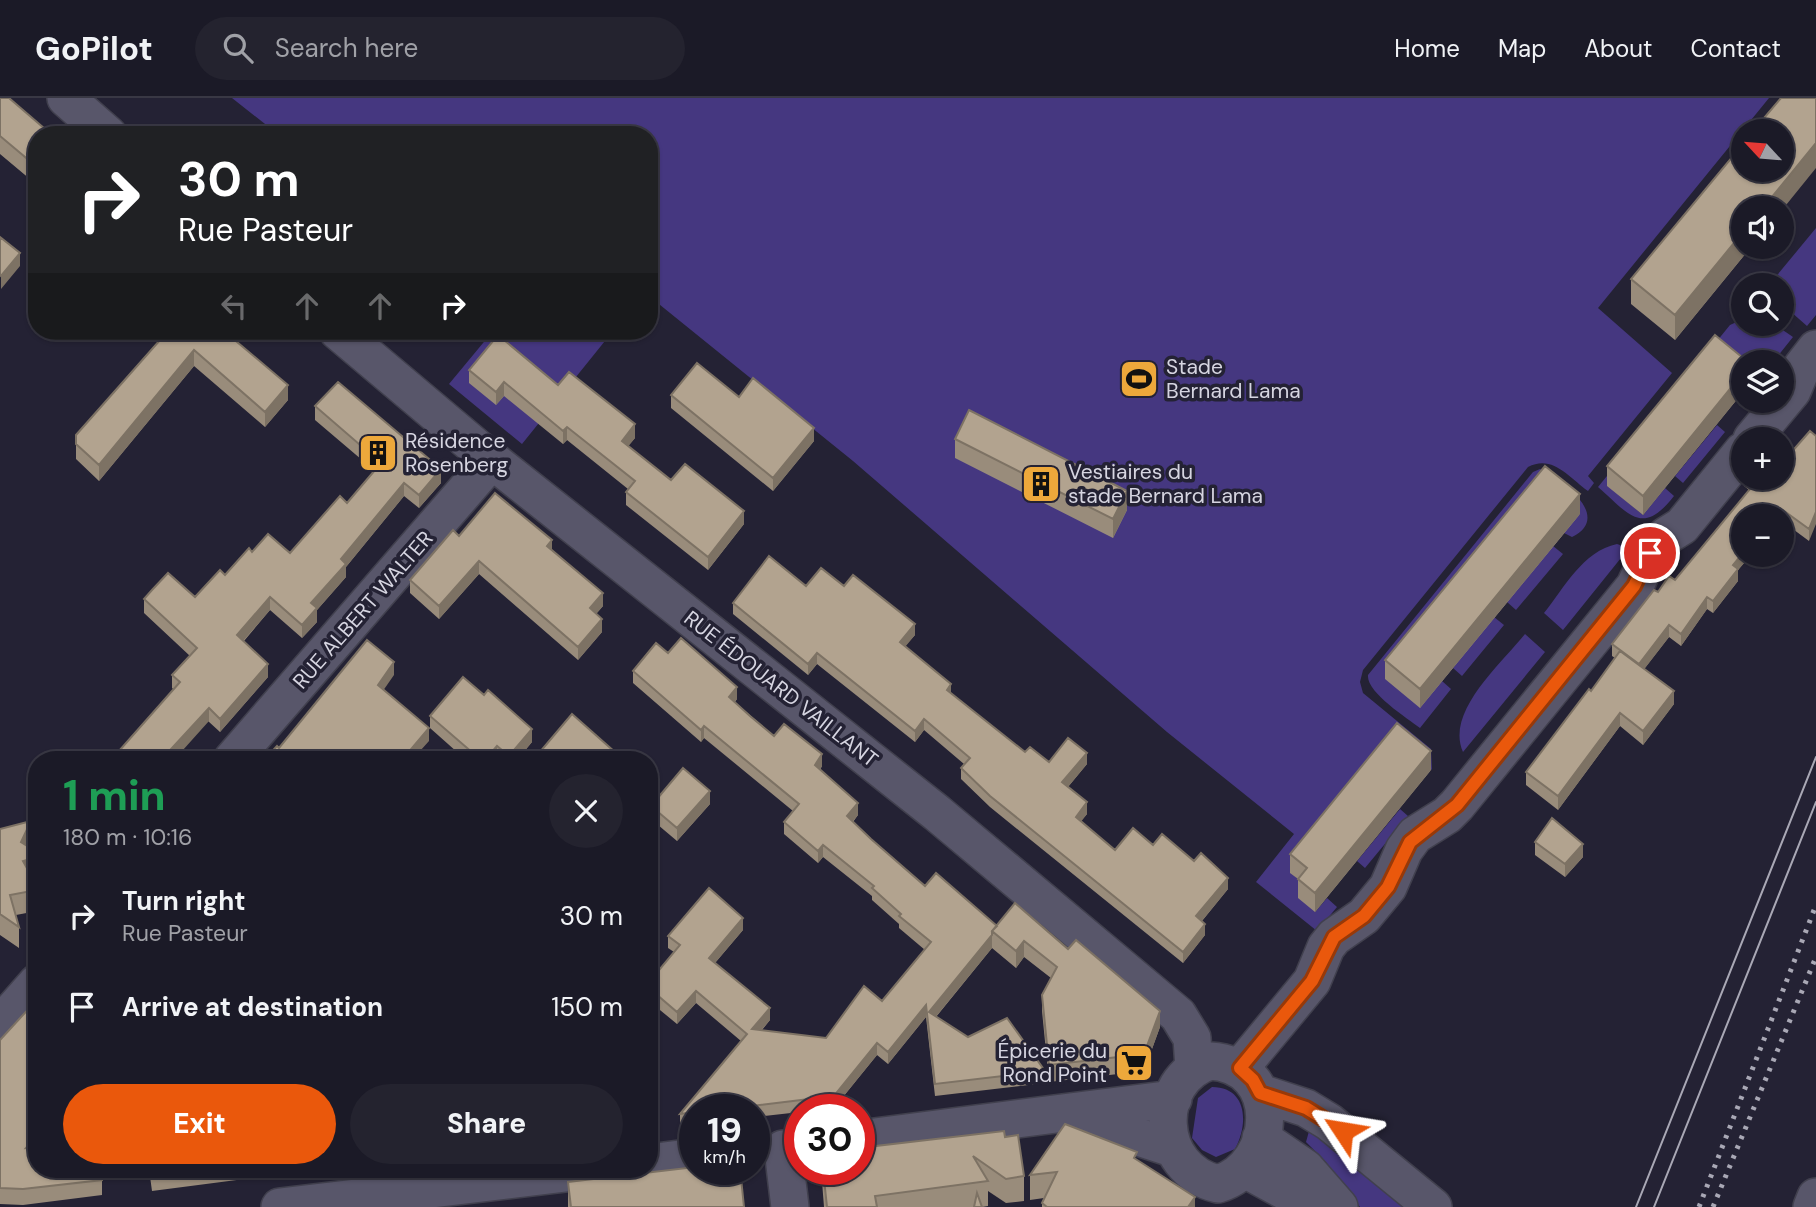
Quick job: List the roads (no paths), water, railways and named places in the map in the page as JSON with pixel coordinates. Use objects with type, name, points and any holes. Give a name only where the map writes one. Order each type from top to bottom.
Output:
[{"type":"street","points":[[66,98],[98,126]]},
{"type":"street","name":"RUE ÉDOUARD VAILLANT","points":[[349,340],[492,460],[937,813],[1178,1015],[1192,1038],[1194,1068]]},
{"type":"street","points":[[1762,427],[1792,390],[1816,349]]},
{"type":"street","name":"RUE ALBERT WALTER","points":[[240,751],[492,460]]},
{"type":"street","points":[[1250,1080],[1312,981],[1334,937],[1364,916],[1388,887],[1410,842],[1457,805],[1634,586],[1650,553],[1666,536],[1682,526],[1731,466]]},
{"type":"street","points":[[0,1025],[28,993]]},
{"type":"street","points":[[1339,1207],[1305,1168],[1242,1174],[1189,1172],[1172,1148],[1169,1128],[1172,1099],[1183,1079],[1194,1068],[1210,1061],[1306,1108],[1329,1122],[1433,1207]]},
{"type":"street","points":[[1242,1174],[1264,1110],[1250,1080]]},
{"type":"street","points":[[875,1137],[1172,1099]]},
{"type":"street","points":[[1063,1113],[1172,1148]]},
{"type":"street","points":[[779,1149],[790,1207]]},
{"type":"street","points":[[658,1162],[679,1159]]},
{"type":"street","points":[[1242,1174],[1280,1188],[1305,1207]]},
{"type":"street","points":[[280,1207],[523,1178]]},
{"type":"street","points":[[1812,1207],[1816,1197]]},
{"type":"tram line","points":[[1636,1207],[1816,757]]},
{"type":"tram line","points":[[1654,1207],[1816,802]]},
{"type":"railway","points":[[1699,1207],[1816,905]]},
{"type":"railway","points":[[1713,1207],[1816,957]]},
{"type":"place","name":"Stade Bernard Lama","points":[[1139,379]]},
{"type":"place","name":"Résidence Rosenberg","points":[[378,453]]},
{"type":"place","name":"Vestiaires du stade Bernard Lama","points":[[1041,484]]},
{"type":"place","name":"Épicerie du Rond Point","points":[[1134,1063]]}]
